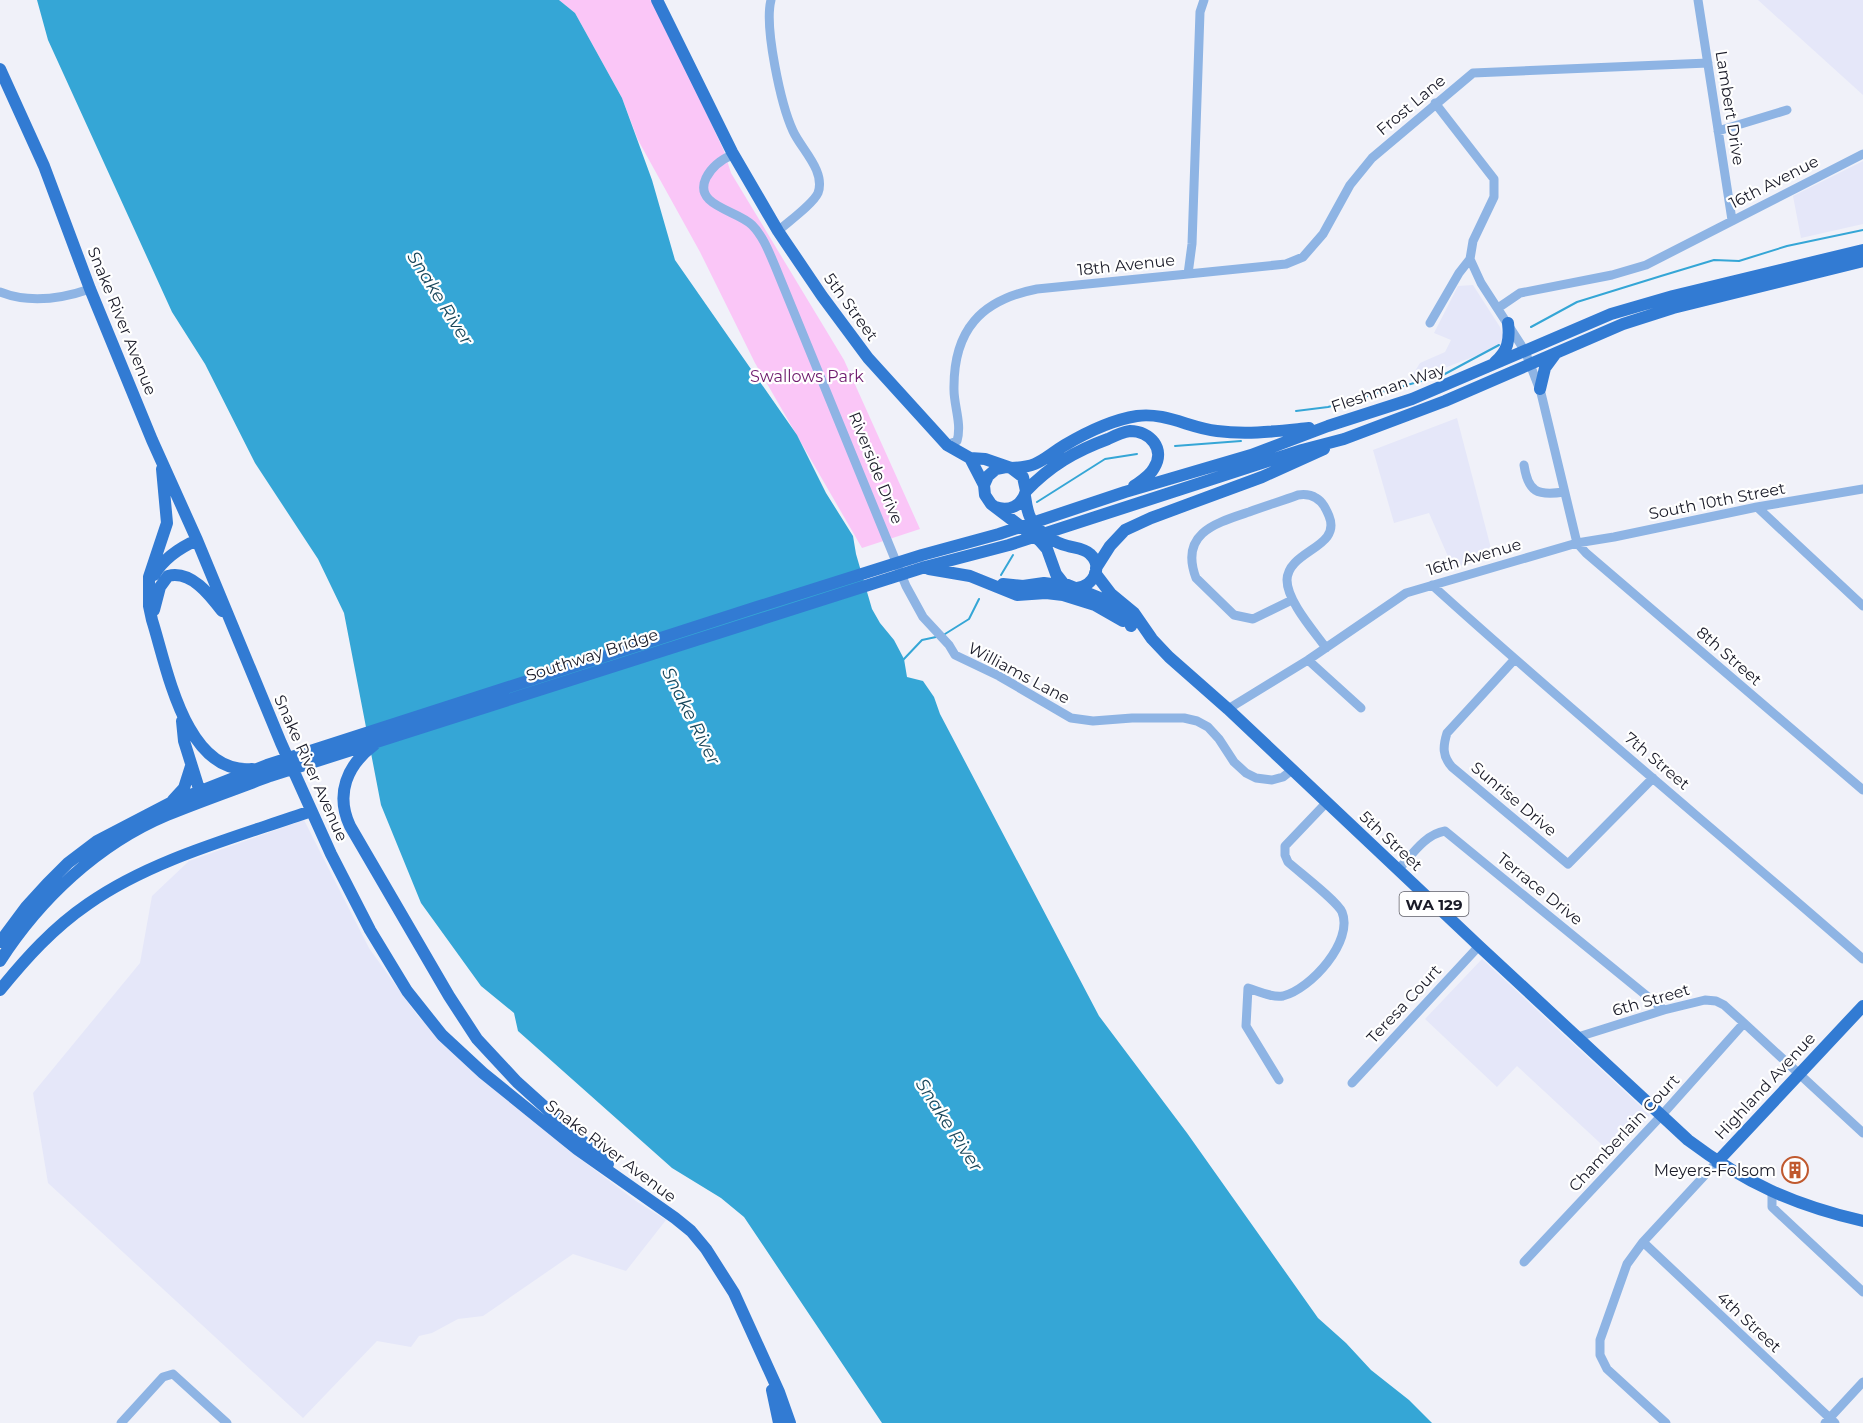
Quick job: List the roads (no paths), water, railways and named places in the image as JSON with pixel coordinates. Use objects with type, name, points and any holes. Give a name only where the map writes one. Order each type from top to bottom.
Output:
[{"type":"main road","points":[[657,0],[733,153]]},
{"type":"main road","name":"Snake River Avenue","points":[[0,69],[44,166],[90,289],[311,811],[370,930],[407,991],[429,1020],[483,1073],[577,1149],[691,1232],[706,1249],[734,1293],[779,1392],[790,1423]]},
{"type":"main road","name":"5th Street","points":[[733,153],[778,231],[868,358],[947,445],[970,458],[985,459],[1008,467]]},
{"type":"main road","name":"Fleshman Way","points":[[923,561],[1125,492],[1251,455],[1328,426],[1413,399],[1611,314],[1673,296],[1863,250]]},
{"type":"main road","name":"Fleshman Way","points":[[923,561],[1009,545],[1302,450],[1344,439],[1446,401],[1623,324],[1673,308],[1863,261]]},
{"type":"main road","points":[[1490,367],[1506,350],[1509,336],[1508,323]]},
{"type":"main road","points":[[1540,389],[1545,368],[1558,352]]},
{"type":"main road","points":[[984,485],[992,472],[1008,467],[1027,467],[1041,462],[1090,432],[1116,421],[1139,416],[1163,416],[1215,431],[1241,433],[1272,433],[1328,426]]},
{"type":"main road","points":[[995,507],[1005,509],[1014,507],[1057,463],[1084,449],[1127,431],[1141,432],[1151,438],[1158,448],[1159,459],[1154,470],[1146,478],[1125,492]]},
{"type":"main road","points":[[970,458],[984,485],[987,500],[1040,541],[1052,557],[1056,574],[1072,587],[1090,582],[1110,546],[1125,530],[1300,461],[1344,439]]},
{"type":"main road","points":[[162,461],[167,523],[152,567],[149,606],[182,716],[194,737],[218,761],[236,768],[269,770]]},
{"type":"main road","points":[[1008,467],[1023,477],[1025,494]]},
{"type":"main road","name":"5th Street","points":[[1025,494],[1031,520],[1050,538],[1062,545],[1086,551],[1093,558],[1096,571],[1111,594],[1134,613],[1152,639]]},
{"type":"main road","points":[[149,588],[160,566],[174,552],[197,540]]},
{"type":"main road","points":[[923,561],[970,576],[1017,595],[1046,593],[1084,601],[1131,626]]},
{"type":"main road","name":"Southway Bridge","points":[[269,770],[380,740],[923,561]]},
{"type":"main road","name":"Southway Bridge","points":[[269,770],[923,561]]},
{"type":"main road","points":[[152,620],[154,603],[160,587],[168,576],[174,575],[187,578],[200,585],[233,627]]},
{"type":"main road","name":"5th Street","points":[[990,584],[1023,586],[1044,583],[1072,587],[1110,602],[1127,617],[1131,626],[1152,639],[1661,1116],[1717,1162]]},
{"type":"main road","points":[[182,716],[184,741],[200,792]]},
{"type":"main road","points":[[380,740],[356,761],[348,774],[343,791],[344,811],[350,826],[477,1039],[517,1082],[632,1188]]},
{"type":"main road","points":[[170,803],[184,788],[191,766]]},
{"type":"main road","points":[[0,942],[26,907],[68,863],[97,841],[170,803],[269,770]]},
{"type":"main road","points":[[0,961],[14,939],[44,903],[77,872],[119,841],[156,820],[216,797],[269,770]]},
{"type":"main road","points":[[200,792],[216,797]]},
{"type":"main road","points":[[0,990],[31,952],[80,910],[106,892],[149,870],[311,811]]},
{"type":"main road","name":"Highland Avenue","points":[[1717,1162],[1863,1005]]},
{"type":"main road","name":"WA 129","points":[[1717,1162],[1747,1181],[1772,1192],[1826,1212],[1863,1221]]},
{"type":"main road","name":"Snake River Avenue","points":[[764,1360],[779,1423]]},
{"type":"street","points":[[771,0],[772,41],[779,89],[792,130],[819,180],[819,189],[815,198],[778,231]]},
{"type":"street","name":"18th Avenue","points":[[947,445],[957,441],[960,432],[954,388],[962,343],[972,323],[985,309],[1009,296],[1037,289],[1188,274],[1192,244],[1200,12],[1204,0]]},
{"type":"street","name":"Lambert Drive","points":[[1698,0],[1732,220]]},
{"type":"street","name":"Frost Lane","points":[[1188,274],[1286,264],[1303,257],[1323,234],[1350,185],[1372,158],[1473,73],[1708,63]]},
{"type":"street","points":[[1430,323],[1459,273],[1470,259],[1473,241],[1494,197],[1494,179],[1435,103]]},
{"type":"street","points":[[1718,131],[1787,110]]},
{"type":"street","name":"Riverside Drive","points":[[733,153],[710,172],[703,185],[704,195],[710,201],[745,219],[762,237],[906,586],[923,617],[949,645],[955,656]]},
{"type":"street","name":"16th Avenue","points":[[1498,308],[1520,293],[1612,275],[1646,264],[1863,154]]},
{"type":"street","points":[[1470,259],[1481,283],[1525,351],[1540,389],[1577,543]]},
{"type":"street","points":[[0,292],[16,297],[37,299],[67,296],[90,289]]},
{"type":"street","points":[[1524,465],[1526,478],[1532,488],[1547,495],[1563,492]]},
{"type":"street","name":"South 10th Street","points":[[1577,543],[1757,507],[1863,489]]},
{"type":"street","points":[[1292,600],[1253,619],[1234,615],[1196,578],[1192,553],[1199,537],[1214,524],[1298,495],[1314,496],[1325,507],[1331,522],[1331,531],[1323,541],[1292,566],[1287,583],[1292,600],[1326,648]]},
{"type":"street","points":[[1757,507],[1863,606]]},
{"type":"street","name":"16th Avenue","points":[[1228,710],[1308,660],[1406,593],[1577,543]]},
{"type":"street","name":"8th Street","points":[[1577,543],[1863,790]]},
{"type":"street","name":"7th Street","points":[[1432,585],[1514,660],[1863,960]]},
{"type":"street","name":"Williams Lane","points":[[955,656],[999,676],[1071,718],[1093,721],[1163,718],[1197,721],[1208,727],[1234,762],[1246,773],[1256,778],[1272,780],[1283,777],[1292,770]]},
{"type":"street","points":[[1308,660],[1361,708]]},
{"type":"street","name":"Sunrise Drive","points":[[1514,660],[1447,733],[1444,754],[1452,767],[1568,864],[1653,778]]},
{"type":"street","points":[[1280,1080],[1246,1026],[1248,988],[1270,995],[1282,996],[1292,992],[1324,966],[1337,950],[1345,921],[1341,909],[1288,862],[1284,855],[1285,846],[1326,803]]},
{"type":"street","name":"Terrace Drive","points":[[1398,870],[1427,839],[1445,831],[1664,1010]]},
{"type":"street","name":"Teresa Court","points":[[1352,1083],[1479,946]]},
{"type":"street","name":"6th Street","points":[[1578,1037],[1664,1010],[1705,1000],[1716,1001],[1724,1005],[1863,1132]]},
{"type":"street","name":"Chamberlain Court","points":[[1524,1262],[1661,1116],[1744,1023]]},
{"type":"street","name":"Highland Avenue","points":[[1666,1423],[1607,1369],[1600,1355],[1600,1340],[1627,1264],[1643,1242],[1717,1162]]},
{"type":"street","points":[[1772,1192],[1772,1207],[1863,1292]]},
{"type":"street","name":"4th Street","points":[[1643,1242],[1830,1421]]},
{"type":"street","points":[[121,1423],[168,1374],[176,1375],[227,1423]]},
{"type":"street","points":[[1830,1421],[1863,1382]]},
{"type":"water","name":"Snake River","points":[[37,0],[559,0],[575,13],[622,98],[652,180],[675,260],[797,435],[826,493],[853,536],[872,609],[894,640],[904,659],[907,677],[923,681],[934,697],[940,714],[1099,1016],[1187,1133],[1318,1318],[1371,1370],[1409,1400],[1432,1423],[882,1423],[744,1217],[721,1198],[672,1168],[518,1031],[514,1013],[481,986],[421,903],[381,805],[344,613],[318,559],[255,463],[205,364],[172,312],[48,40]]},
{"type":"waterway","points":[[1531,327],[1577,302],[1714,260],[1739,261],[1787,246],[1863,230]]},
{"type":"waterway","points":[[1296,411],[1328,407],[1443,375],[1499,345]]},
{"type":"waterway","points":[[1175,446],[1241,441]]},
{"type":"waterway","points":[[1037,502],[1105,459],[1137,454]]},
{"type":"waterway","points":[[1001,575],[1013,555]]},
{"type":"waterway","points":[[945,634],[969,619],[979,599]]},
{"type":"waterway","points":[[903,660],[922,640],[936,637]]},
{"type":"place","name":"Meyers-Folsom","points":[[1795,1170]]},
{"type":"park label","name":"Swallows Park","points":[[807,376]]}]
